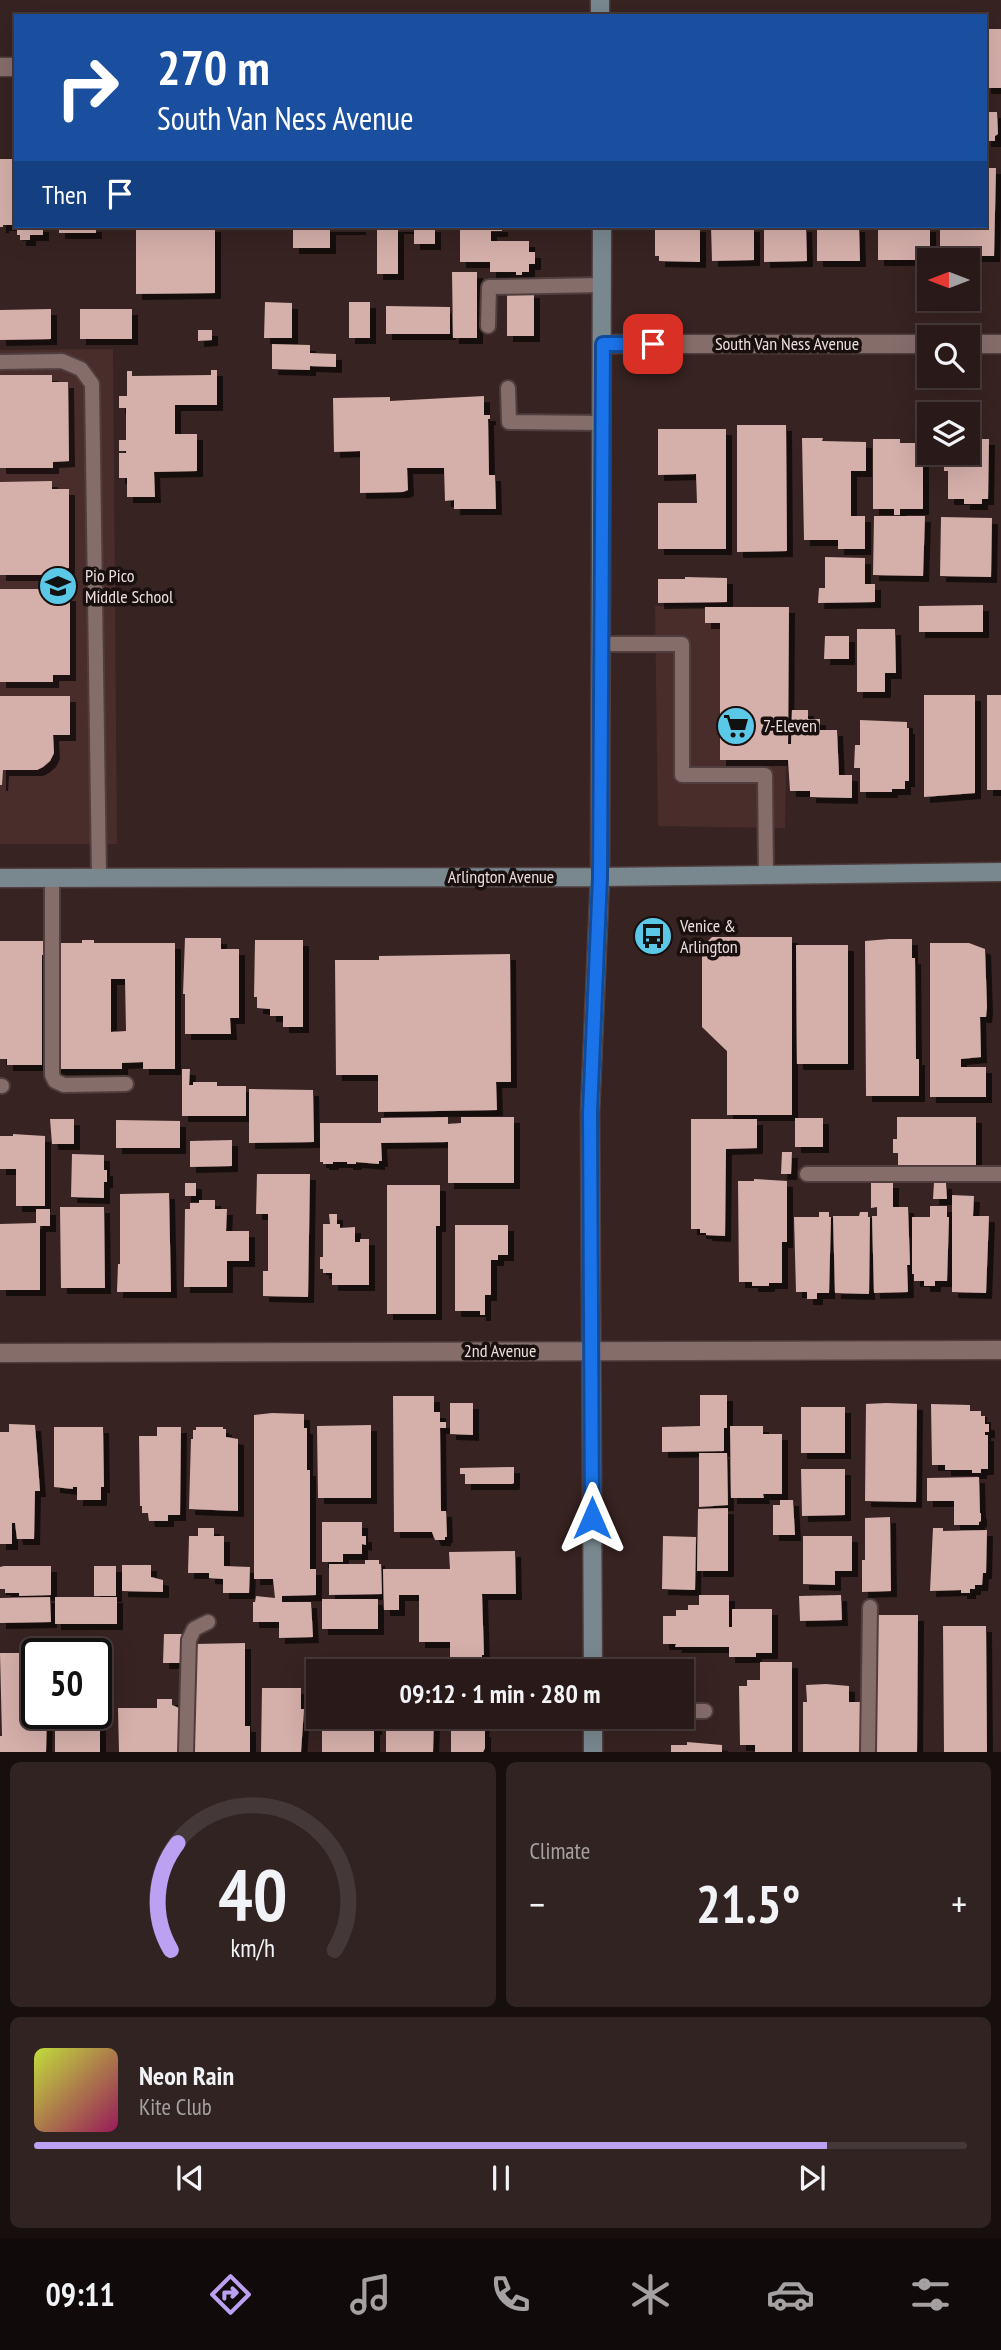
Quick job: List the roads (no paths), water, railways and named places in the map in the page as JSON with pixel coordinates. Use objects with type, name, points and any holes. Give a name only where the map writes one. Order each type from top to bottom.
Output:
[{"type":"main road","points":[[593,1659],[590,1112],[600,877],[602,228]]},
{"type":"main road","name":"Arlington Avenue","points":[[0,878],[600,877],[1001,872]]},
{"type":"main road","points":[[593,1729],[593,1752]]},
{"type":"street","name":"South Van Ness Avenue","points":[[603,344],[917,344]]},
{"type":"street","points":[[980,344],[1001,344]]},
{"type":"street","name":"2nd Avenue","points":[[0,1353],[1001,1350]]},
{"type":"lane","points":[[488,326],[489,287],[602,285]]},
{"type":"lane","points":[[0,362],[62,361],[81,369],[92,384],[99,878]]},
{"type":"lane","points":[[508,388],[509,422],[602,423]]},
{"type":"lane","points":[[602,644],[682,644],[682,775],[765,775],[766,875]]},
{"type":"lane","points":[[52,878],[52,1075],[55,1081],[64,1085],[126,1084]]},
{"type":"lane","points":[[807,1174],[1001,1174]]},
{"type":"lane","points":[[868,1752],[870,1607]]},
{"type":"lane","points":[[186,1752],[188,1640],[194,1629],[208,1622]]},
{"type":"lane","points":[[694,1711],[705,1711]]},
{"type":"place","name":"Pio Pico Middle School","points":[[58,586]]},
{"type":"place","name":"7-Eleven","points":[[736,726]]},
{"type":"place","name":"Venice & Arlington","points":[[653,936]]}]
